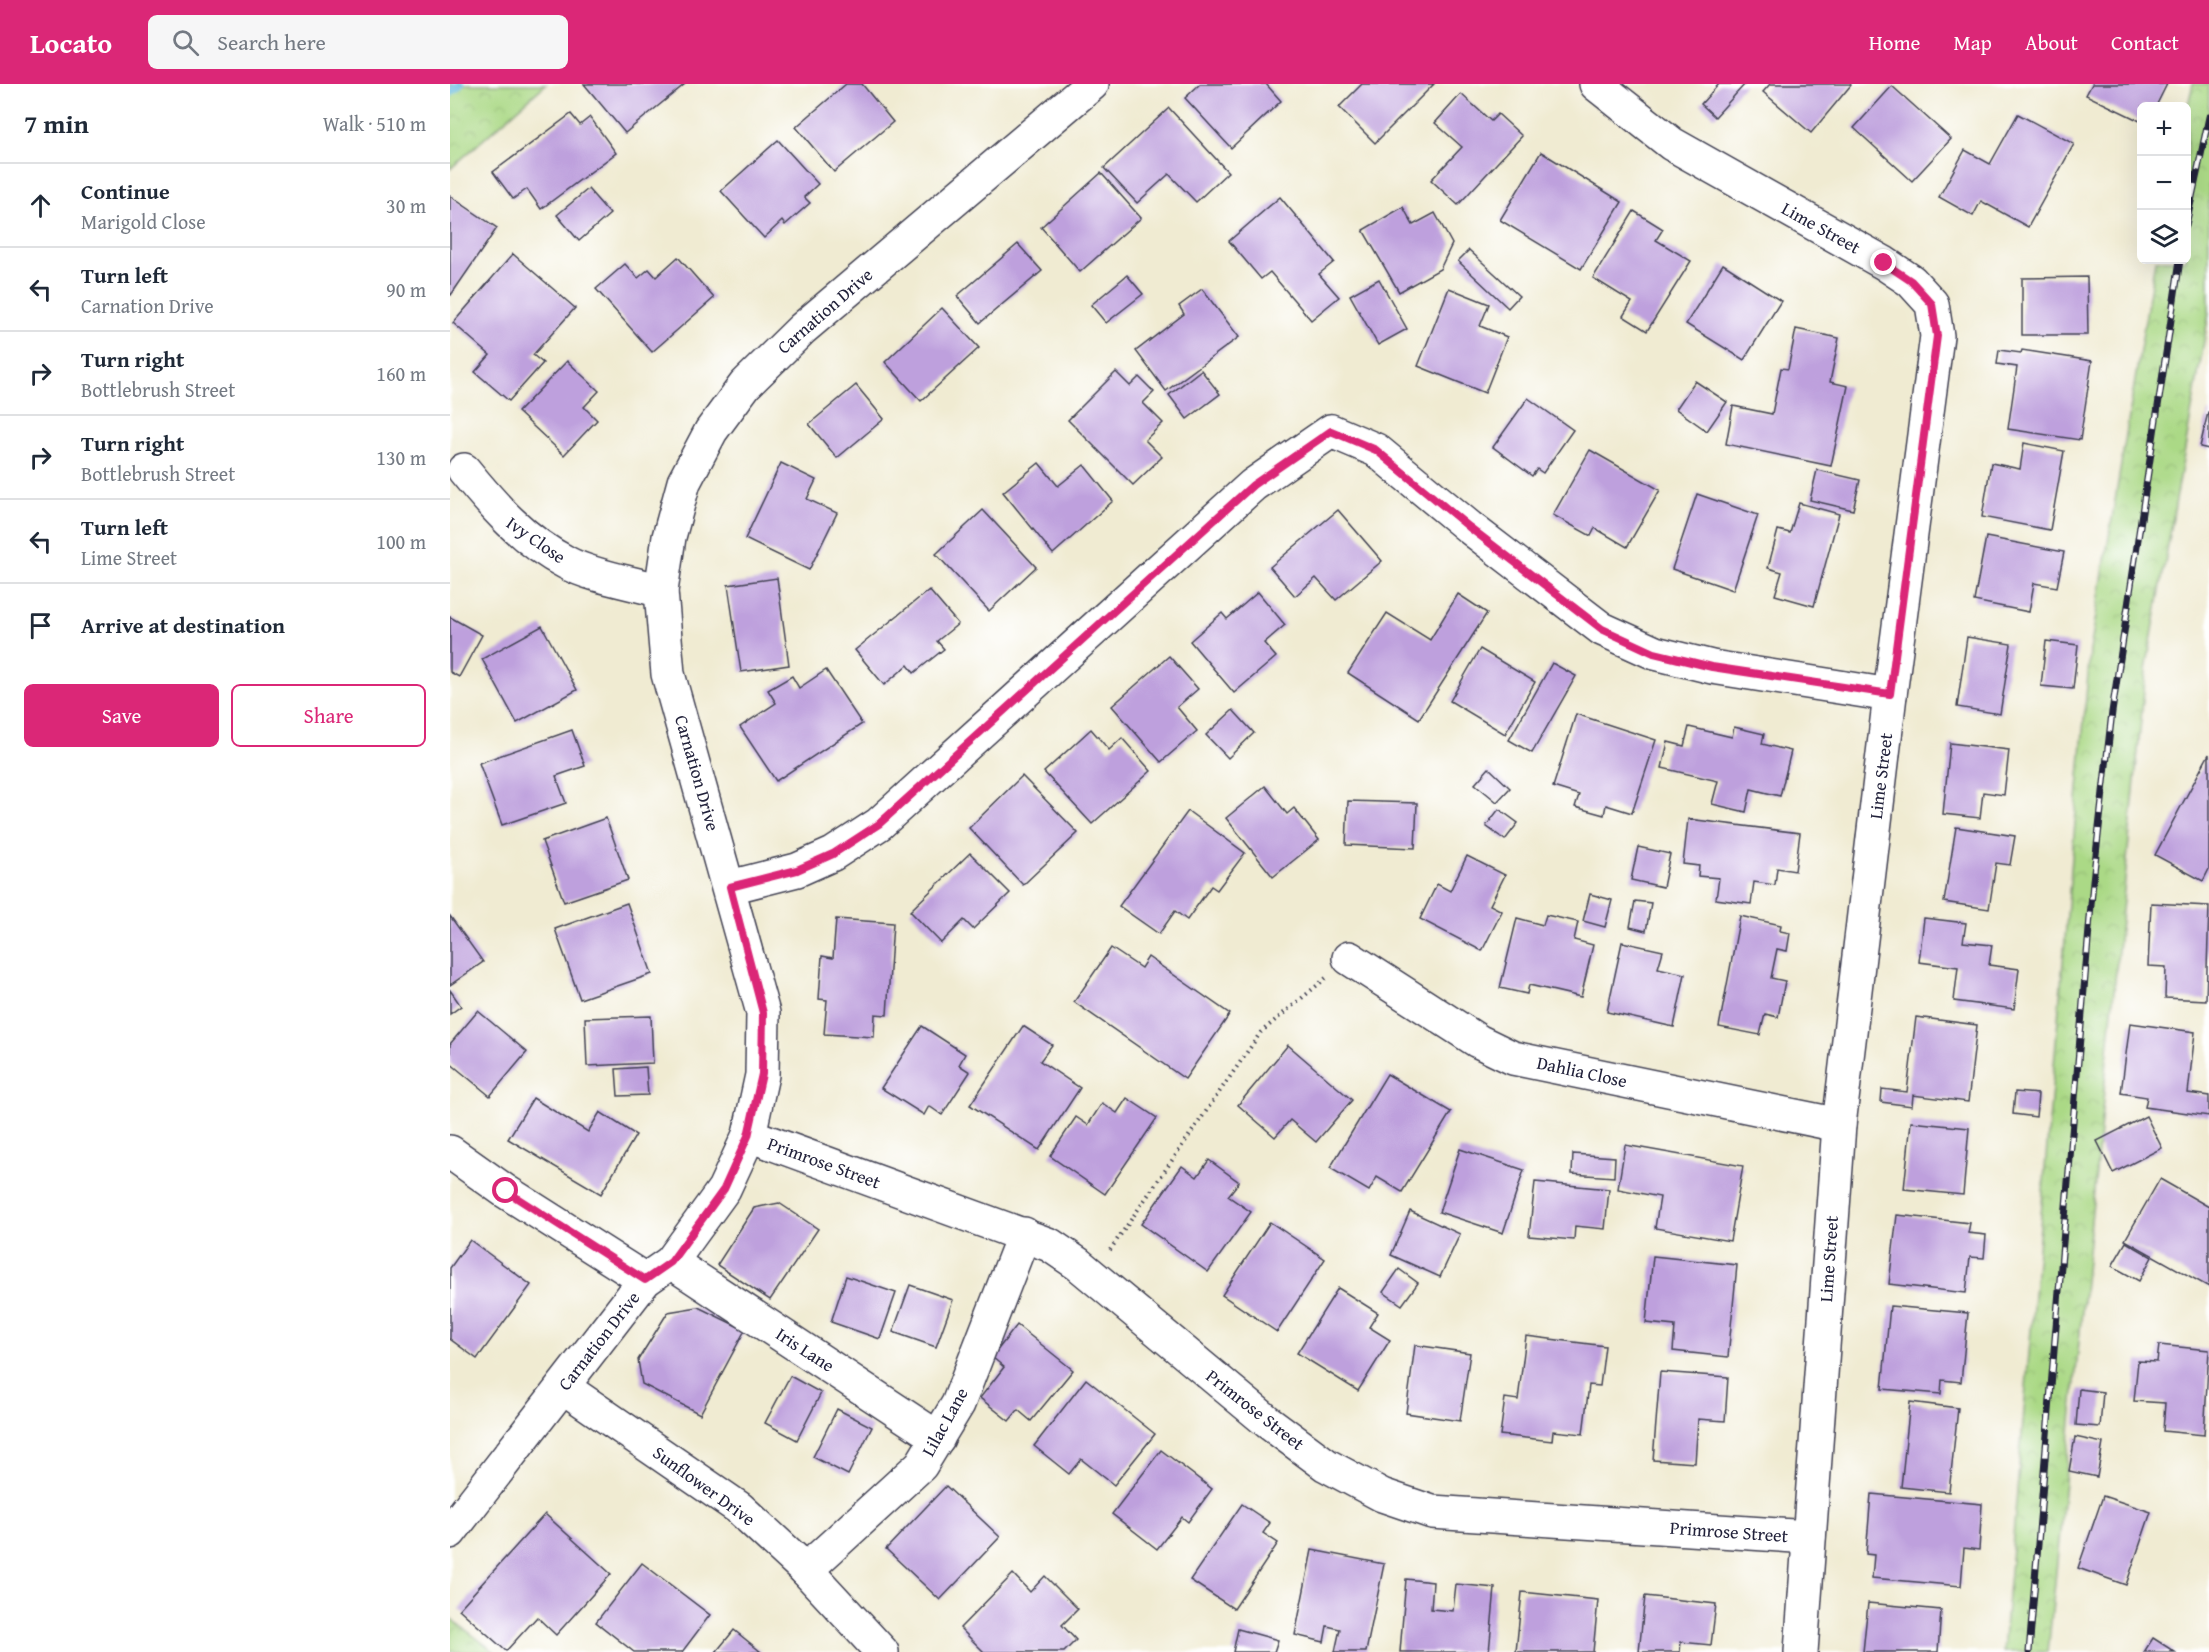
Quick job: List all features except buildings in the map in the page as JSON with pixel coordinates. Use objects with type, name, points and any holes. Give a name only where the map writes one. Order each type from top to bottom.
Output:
[{"type":"street","name":"Carnation Drive","points":[[450,1532],[563,1387],[724,1189],[748,1136],[762,1074],[763,1013],[730,887],[668,674],[661,591],[669,537],[684,482],[711,431],[745,385],[802,329],[1092,84]]},
{"type":"street","name":"Lime Street","points":[[1596,84],[1672,144],[1884,263],[1911,281],[1932,304],[1937,336],[1890,694],[1839,1125],[1801,1652]]},
{"type":"street","points":[[730,887],[797,870],[833,854],[879,824],[1253,485],[1331,431],[1376,450],[1469,527],[1602,629],[1654,653],[1712,667],[1890,694]]},
{"type":"street","name":"Ivy Close","points":[[464,470],[500,514],[540,546],[569,564],[661,591]]},
{"type":"street","name":"Dahlia Close","points":[[1349,958],[1478,1041],[1513,1058],[1839,1125]]},
{"type":"street","name":"Primrose Street","points":[[748,1136],[1050,1245],[1092,1276],[1268,1422],[1326,1465],[1382,1495],[1432,1512],[1809,1537]]},
{"type":"street","name":"Iris Lane","points":[[450,1152],[506,1191],[658,1271],[938,1438]]},
{"type":"street","name":"Lilac Lane","points":[[806,1570],[921,1465],[958,1404],[1024,1234]]},
{"type":"street","name":"Sunflower Drive","points":[[563,1387],[739,1508],[806,1570],[882,1652]]},
{"type":"path","points":[[1092,1276],[1261,1032],[1349,958]]},
{"type":"green space","points":[[450,84],[546,84],[450,169]]},
{"type":"green space","points":[[2193,84],[2209,84],[2209,313],[2146,670],[2048,1652],[2003,1652],[2090,651],[2154,264],[2191,264],[2191,102],[2189,102]]},
{"type":"green space","points":[[450,1618],[495,1652],[450,1652]]},
{"type":"waterway","points":[[450,93],[460,84]]},
{"type":"railway","points":[[2189,210],[2209,117]]},
{"type":"railway","points":[[2029,1652],[2093,881],[2112,712],[2179,264]]},
{"type":"route","points":[[506,1191],[645,1280],[671,1262],[724,1189],[748,1136],[762,1074],[763,1013],[730,887],[797,870],[833,854],[879,824],[1253,485],[1331,431],[1376,450],[1469,527],[1602,629],[1654,653],[1712,667],[1890,694],[1937,336],[1932,304],[1911,281],[1884,263]]}]
